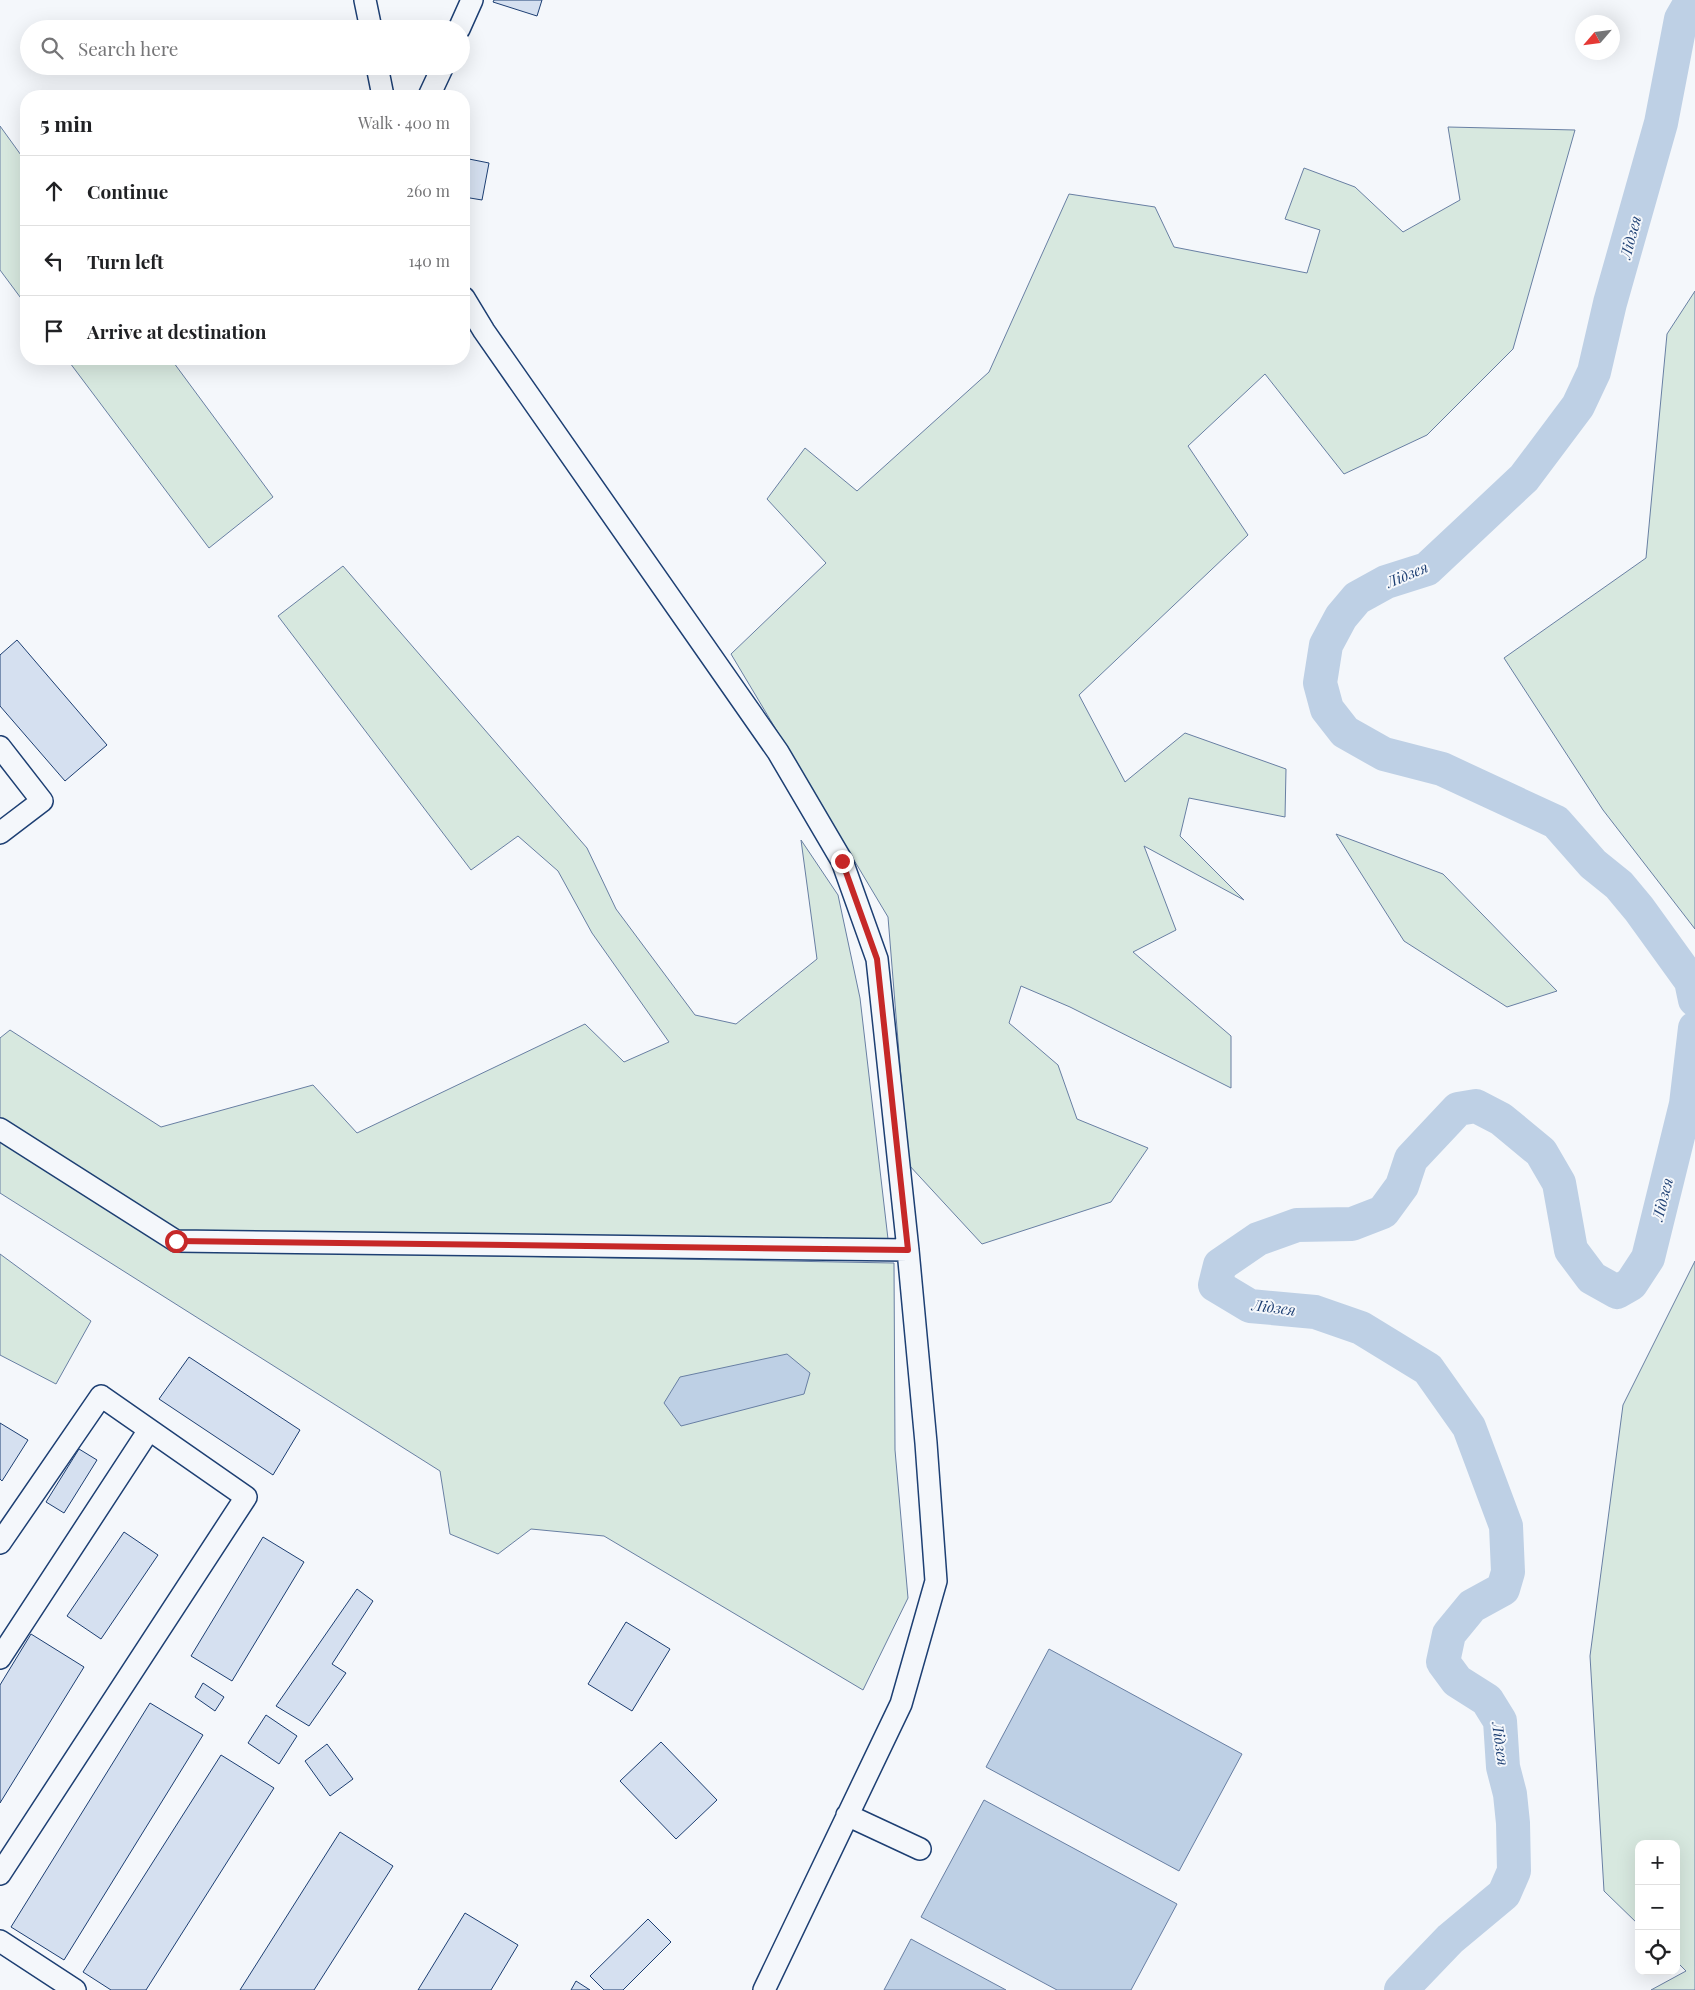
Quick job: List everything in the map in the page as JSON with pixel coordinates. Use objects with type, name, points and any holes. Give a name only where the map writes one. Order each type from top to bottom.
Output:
[{"type":"street","points":[[365,0],[368,20]]},
{"type":"street","points":[[463,20],[472,0]]},
{"type":"street","points":[[379,75],[382,90]]},
{"type":"street","points":[[432,90],[439,75]]},
{"type":"street","points":[[470,308],[778,752],[842,861],[877,959],[908,1250],[926,1443],[936,1581],[901,1704],[764,1990]]},
{"type":"street","points":[[0,747],[42,801],[0,833]]},
{"type":"street","points":[[0,1129],[176,1241],[908,1250]]},
{"type":"street","points":[[0,1542],[101,1396],[246,1497],[0,1874]]},
{"type":"street","points":[[0,1658],[149,1430]]},
{"type":"street","points":[[847,1815],[920,1849]]},
{"type":"street","points":[[0,1941],[75,1990]]},
{"type":"shaded area","points":[[0,126],[20,154],[20,297],[0,270]]},
{"type":"shaded area","points":[[1448,127],[1575,130],[1513,349],[1427,435],[1344,474],[1265,374],[1188,446],[1248,535],[1079,695],[1125,782],[1185,733],[1286,769],[1285,817],[1189,798],[1180,836],[1244,900],[1144,846],[1176,930],[1133,952],[1231,1036],[1231,1088],[1070,1007],[1021,986],[1009,1023],[1058,1065],[1077,1119],[1148,1148],[1111,1202],[982,1244],[908,1164],[888,917],[731,654],[826,563],[767,499],[805,448],[857,491],[989,372],[1069,194],[1155,207],[1174,247],[1307,273],[1320,230],[1285,219],[1304,168],[1355,187],[1403,232],[1460,200]]},
{"type":"shaded area","points":[[1695,291],[1695,929],[1603,810],[1504,658],[1646,558],[1667,334]]},
{"type":"shaded area","points":[[72,365],[175,365],[273,497],[209,548]]},
{"type":"shaded area","points":[[343,566],[587,848],[616,909],[695,1015],[736,1024],[817,959],[801,840],[838,895],[860,998],[888,1239],[178,1233],[0,1119],[0,1038],[10,1030],[161,1127],[313,1085],[357,1133],[585,1024],[624,1062],[669,1042],[592,933],[558,871],[518,836],[471,870],[278,616]]},
{"type":"shaded area","points":[[1336,834],[1443,874],[1557,991],[1507,1007],[1404,941]]},
{"type":"shaded area","points":[[0,1141],[172,1250],[894,1263],[895,1450],[908,1598],[863,1690],[604,1536],[531,1529],[498,1554],[450,1534],[440,1471],[0,1193]]},
{"type":"shaded area","points":[[0,1254],[91,1321],[56,1384],[0,1355]]},
{"type":"shaded area","points":[[1695,1261],[1695,1990],[1651,1990],[1686,1971],[1680,1965],[1680,1840],[1635,1840],[1635,1921],[1604,1891],[1590,1656],[1623,1405]]},
{"type":"water","points":[[787,1354],[810,1373],[804,1394],[681,1426],[664,1403],[680,1377]]},
{"type":"water","points":[[1049,1649],[1242,1754],[1179,1871],[986,1767]]},
{"type":"water","points":[[984,1800],[1177,1904],[1131,1990],[1057,1990],[921,1917]]},
{"type":"water","points":[[911,1939],[1006,1990],[884,1990]]},
{"type":"building","points":[[494,0],[542,0],[537,16],[493,2]]},
{"type":"building","points":[[470,159],[489,163],[482,200],[470,198]]},
{"type":"building","points":[[17,640],[107,745],[65,781],[0,706],[0,655]]},
{"type":"building","points":[[189,1357],[300,1430],[273,1475],[159,1399]]},
{"type":"building","points":[[0,1423],[28,1440],[2,1481],[0,1479]]},
{"type":"building","points":[[79,1449],[97,1460],[64,1513],[46,1502]]},
{"type":"building","points":[[124,1532],[158,1555],[101,1639],[67,1616]]},
{"type":"building","points":[[263,1537],[304,1562],[232,1681],[191,1656]]},
{"type":"building","points":[[357,1589],[373,1601],[332,1664],[346,1673],[309,1726],[276,1706]]},
{"type":"building","points":[[626,1622],[670,1649],[632,1711],[588,1684]]},
{"type":"building","points":[[31,1634],[84,1667],[0,1803],[0,1685]]},
{"type":"building","points":[[203,1683],[224,1697],[215,1711],[195,1697]]},
{"type":"building","points":[[150,1703],[203,1735],[64,1960],[11,1927]]},
{"type":"building","points":[[266,1715],[297,1736],[279,1764],[248,1743]]},
{"type":"building","points":[[661,1742],[717,1800],[676,1839],[620,1781]]},
{"type":"building","points":[[327,1744],[353,1779],[330,1796],[305,1761]]},
{"type":"building","points":[[221,1755],[274,1788],[146,1990],[111,1990],[83,1972]]},
{"type":"building","points":[[340,1832],[393,1866],[314,1990],[240,1990]]},
{"type":"building","points":[[465,1913],[518,1945],[491,1990],[418,1990]]},
{"type":"building","points":[[648,1919],[671,1942],[623,1990],[604,1990],[590,1976]]},
{"type":"building","points":[[576,1981],[590,1990],[571,1990]]},
{"type":"waterway","name":"Лідзея","points":[[1692,0],[1681,19],[1661,123],[1610,303],[1594,372],[1578,406],[1524,478],[1427,569],[1386,582],[1357,598],[1341,617],[1326,645],[1320,683],[1327,709],[1345,732],[1384,754],[1442,769],[1556,822],[1593,864],[1619,885],[1639,909],[1691,981],[1695,1000]]},
{"type":"waterway","name":"Лідзея","points":[[1401,1990],[1450,1939],[1504,1894],[1514,1871],[1513,1823],[1510,1794],[1503,1767],[1500,1721],[1487,1700],[1457,1681],[1443,1662],[1449,1634],[1472,1606],[1503,1589],[1508,1572],[1506,1526],[1469,1427],[1428,1369],[1361,1328],[1315,1312],[1250,1306],[1215,1285],[1220,1265],[1258,1239],[1297,1225],[1352,1224],[1383,1212],[1402,1186],[1411,1159],[1458,1109],[1476,1106],[1501,1119],[1541,1152],[1559,1183],[1571,1250],[1592,1278],[1617,1292],[1631,1284],[1648,1258],[1686,1104],[1695,1028]]},
{"type":"route","points":[[176,1241],[908,1250],[877,959],[842,861]]}]
